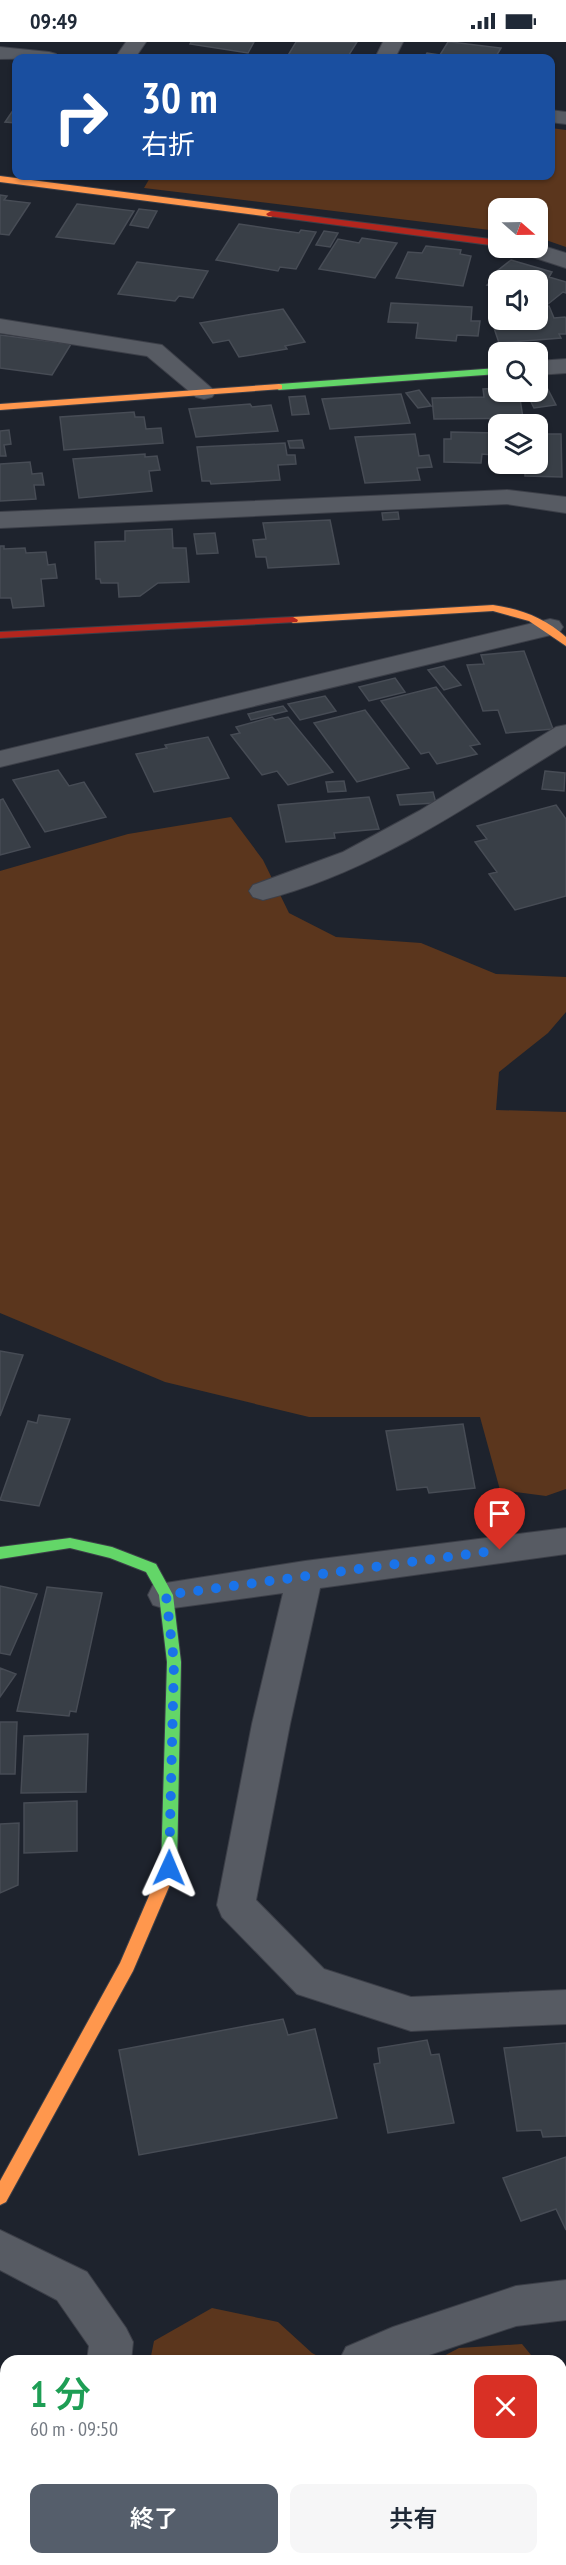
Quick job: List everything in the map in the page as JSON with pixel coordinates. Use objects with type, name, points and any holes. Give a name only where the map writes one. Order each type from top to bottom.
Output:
[{"type":"street","points":[[0,179],[488,242]]},
{"type":"street","points":[[548,255],[566,261]]},
{"type":"street","points":[[0,326],[154,350],[204,392]]},
{"type":"street","points":[[548,367],[566,366]]},
{"type":"street","points":[[0,407],[488,371]]},
{"type":"street","points":[[0,520],[495,498],[566,505]]},
{"type":"street","points":[[0,634],[184,627],[479,607],[518,610],[558,635]]},
{"type":"street","points":[[0,759],[558,635]]},
{"type":"street","points":[[263,891],[353,858],[429,817],[566,733]]},
{"type":"street","points":[[166,1595],[566,1541]]},
{"type":"street","points":[[0,1553],[70,1543],[112,1553],[151,1568],[166,1595],[174,1662],[169,1868],[127,1966],[0,2197]]},
{"type":"street","points":[[305,1575],[271,1724],[236,1905],[311,1982],[411,2014],[566,2007]]},
{"type":"street","points":[[0,2249],[72,2286],[111,2342],[110,2355]]},
{"type":"street","points":[[375,2355],[516,2306],[566,2300]]},
{"type":"shaded area","points":[[555,129],[566,130],[566,247],[548,241],[548,198],[488,198],[488,230],[144,188],[149,180],[555,180]]},
{"type":"shaded area","points":[[231,817],[263,860],[289,913],[336,937],[421,943],[496,974],[566,977],[566,1012],[548,1033],[499,1072],[496,1110],[566,1112],[566,1489],[546,1496],[500,1490],[480,1417],[309,1417],[165,1382],[0,1313],[0,871],[128,834]]},
{"type":"shaded area","points":[[212,2308],[278,2322],[316,2355],[151,2355],[154,2341]]},
{"type":"shaded area","points":[[522,2344],[531,2355],[446,2355],[459,2348]]},
{"type":"building","points":[[191,42],[254,42],[248,53],[190,44]]},
{"type":"building","points":[[296,42],[357,42],[350,54],[289,54]]},
{"type":"building","points":[[448,42],[501,48],[497,54],[441,54]]},
{"type":"building","points":[[12,112],[12,123],[5,122]]},
{"type":"building","points":[[0,195],[7,196],[4,200],[30,203],[9,235],[0,234]]},
{"type":"building","points":[[77,204],[134,211],[114,244],[56,237]]},
{"type":"building","points":[[139,209],[157,211],[148,228],[130,225]]},
{"type":"building","points":[[239,224],[299,233],[301,230],[316,232],[296,269],[280,267],[278,271],[216,260]]},
{"type":"building","points":[[324,231],[338,233],[330,247],[316,245]]},
{"type":"building","points":[[362,238],[397,243],[375,278],[319,269],[338,239],[359,243]]},
{"type":"building","points":[[426,246],[461,250],[460,254],[471,256],[463,286],[396,278],[408,252],[422,253]]},
{"type":"building","points":[[511,260],[545,270],[498,270]]},
{"type":"building","points":[[137,262],[208,271],[193,298],[179,296],[175,301],[118,294]]},
{"type":"building","points":[[548,271],[552,272],[549,277],[566,282],[566,293],[563,292],[548,304]]},
{"type":"building","points":[[391,303],[472,307],[471,321],[480,321],[478,336],[457,335],[456,341],[416,338],[418,323],[388,322]]},
{"type":"building","points":[[548,306],[554,318],[565,317],[566,319],[566,334],[559,334],[561,338],[499,342],[495,330],[548,330]]},
{"type":"building","points":[[283,309],[305,342],[285,346],[287,349],[239,357],[229,340],[213,343],[200,323]]},
{"type":"building","points":[[0,335],[71,344],[52,375],[0,368]]},
{"type":"building","points":[[483,389],[488,389],[488,402],[521,402],[522,414],[488,414],[488,418],[434,419],[432,398],[484,397]]},
{"type":"building","points":[[419,390],[431,406],[418,408],[406,393]]},
{"type":"building","points":[[548,390],[556,405],[534,408],[531,402],[548,402]]},
{"type":"building","points":[[401,394],[410,423],[330,429],[322,399]]},
{"type":"building","points":[[305,396],[309,414],[292,415],[289,397]]},
{"type":"building","points":[[250,404],[252,407],[271,405],[278,431],[196,437],[189,409]]},
{"type":"building","points":[[134,412],[135,417],[144,417],[146,429],[161,428],[163,443],[64,450],[60,417]]},
{"type":"building","points":[[9,430],[11,444],[4,445],[6,456],[0,456],[0,431]]},
{"type":"building","points":[[451,432],[488,433],[488,455],[482,454],[481,463],[444,462],[444,439],[451,439]]},
{"type":"building","points":[[415,434],[419,456],[429,455],[432,467],[417,468],[420,480],[365,483],[355,437]]},
{"type":"building","points":[[548,434],[561,434],[562,477],[525,476],[525,474],[548,474]]},
{"type":"building","points":[[302,440],[304,448],[290,448],[288,441]]},
{"type":"building","points":[[285,443],[287,455],[295,455],[296,464],[278,465],[280,480],[211,484],[210,481],[202,481],[197,447]]},
{"type":"building","points":[[145,454],[145,457],[157,456],[160,470],[149,471],[152,491],[79,498],[73,459]]},
{"type":"building","points":[[30,462],[32,474],[42,473],[44,485],[34,485],[36,499],[0,501],[0,464]]},
{"type":"building","points":[[398,512],[399,519],[383,520],[382,513]]},
{"type":"building","points":[[330,520],[339,564],[268,568],[266,557],[256,557],[253,540],[266,539],[263,523]]},
{"type":"building","points":[[172,529],[173,548],[186,548],[189,582],[158,583],[140,596],[119,597],[118,583],[101,583],[100,579],[96,579],[95,542],[125,541],[125,531]]},
{"type":"building","points":[[215,533],[218,553],[197,554],[194,534]]},
{"type":"building","points":[[0,546],[4,546],[4,549],[25,548],[26,553],[46,552],[48,565],[55,564],[57,578],[41,579],[44,606],[13,608],[11,598],[0,598]]},
{"type":"building","points":[[524,651],[553,729],[506,733],[498,710],[483,711],[467,665],[484,664],[481,655]]},
{"type":"building","points":[[444,666],[461,685],[444,690],[428,670]]},
{"type":"building","points":[[395,678],[405,692],[369,701],[359,687]]},
{"type":"building","points":[[436,687],[480,744],[470,746],[477,754],[437,764],[429,752],[421,754],[381,701]]},
{"type":"building","points":[[325,696],[336,711],[300,720],[288,704]]},
{"type":"building","points":[[283,706],[287,711],[251,720],[248,714]]},
{"type":"building","points":[[365,710],[409,768],[357,782],[314,723]]},
{"type":"building","points":[[272,717],[275,720],[288,717],[333,772],[288,785],[277,771],[262,775],[231,735],[240,733],[236,727]]},
{"type":"building","points":[[208,737],[229,778],[154,792],[136,754],[167,748],[165,745]]},
{"type":"building","points":[[58,770],[69,786],[84,782],[106,817],[45,832],[13,780]]},
{"type":"building","points":[[545,771],[565,773],[564,791],[542,789]]},
{"type":"building","points":[[344,781],[346,791],[328,792],[326,782]]},
{"type":"building","points":[[433,792],[436,803],[400,805],[397,795]]},
{"type":"building","points":[[369,797],[379,829],[334,833],[335,838],[286,842],[278,805]]},
{"type":"building","points":[[3,799],[30,847],[0,855],[0,800]]},
{"type":"building","points":[[556,805],[566,819],[566,896],[515,910],[489,874],[497,872],[475,842],[487,839],[477,826]]},
{"type":"building","points":[[0,1351],[23,1355],[0,1416]]},
{"type":"building","points":[[39,1415],[70,1419],[39,1506],[0,1500],[28,1421],[37,1423]]},
{"type":"building","points":[[463,1424],[475,1488],[429,1493],[427,1487],[397,1490],[386,1431]]},
{"type":"building","points":[[0,1586],[37,1594],[10,1655],[0,1653]]},
{"type":"building","points":[[47,1587],[102,1593],[76,1712],[70,1711],[69,1716],[17,1711]]},
{"type":"building","points":[[0,1668],[16,1674],[0,1697]]},
{"type":"building","points":[[0,1722],[17,1722],[15,1774],[0,1774]]},
{"type":"building","points":[[88,1734],[86,1792],[21,1793],[24,1736]]},
{"type":"building","points":[[77,1801],[77,1851],[24,1853],[24,1803]]},
{"type":"building","points":[[19,1823],[18,1885],[0,1893],[0,1824]]},
{"type":"building","points":[[283,2019],[288,2035],[315,2029],[337,2118],[139,2155],[119,2050]]},
{"type":"building","points":[[427,2040],[431,2055],[439,2054],[454,2123],[388,2133],[374,2064],[380,2063],[378,2048]]},
{"type":"building","points":[[566,2043],[566,2136],[543,2137],[541,2130],[517,2131],[504,2048]]},
{"type":"building","points":[[566,2157],[566,2230],[556,2209],[521,2221],[503,2178]]},
{"type":"traffic: fast","points":[[279,387],[488,372]]},
{"type":"traffic: fast","points":[[0,1553],[70,1543],[112,1553],[151,1568],[166,1595],[174,1662],[169,1868],[164,1880]]},
{"type":"traffic: slow","points":[[0,179],[271,214]]},
{"type":"traffic: slow","points":[[0,407],[279,387]]},
{"type":"traffic: slow","points":[[293,620],[493,608],[533,619],[550,629],[566,643]]},
{"type":"traffic: slow","points":[[0,2197],[127,1966],[164,1880]]},
{"type":"traffic: jam","points":[[271,214],[488,242]]},
{"type":"traffic: jam","points":[[0,635],[293,620]]},
{"type":"route","points":[[169,1868],[174,1662],[166,1595],[500,1550]]}]
